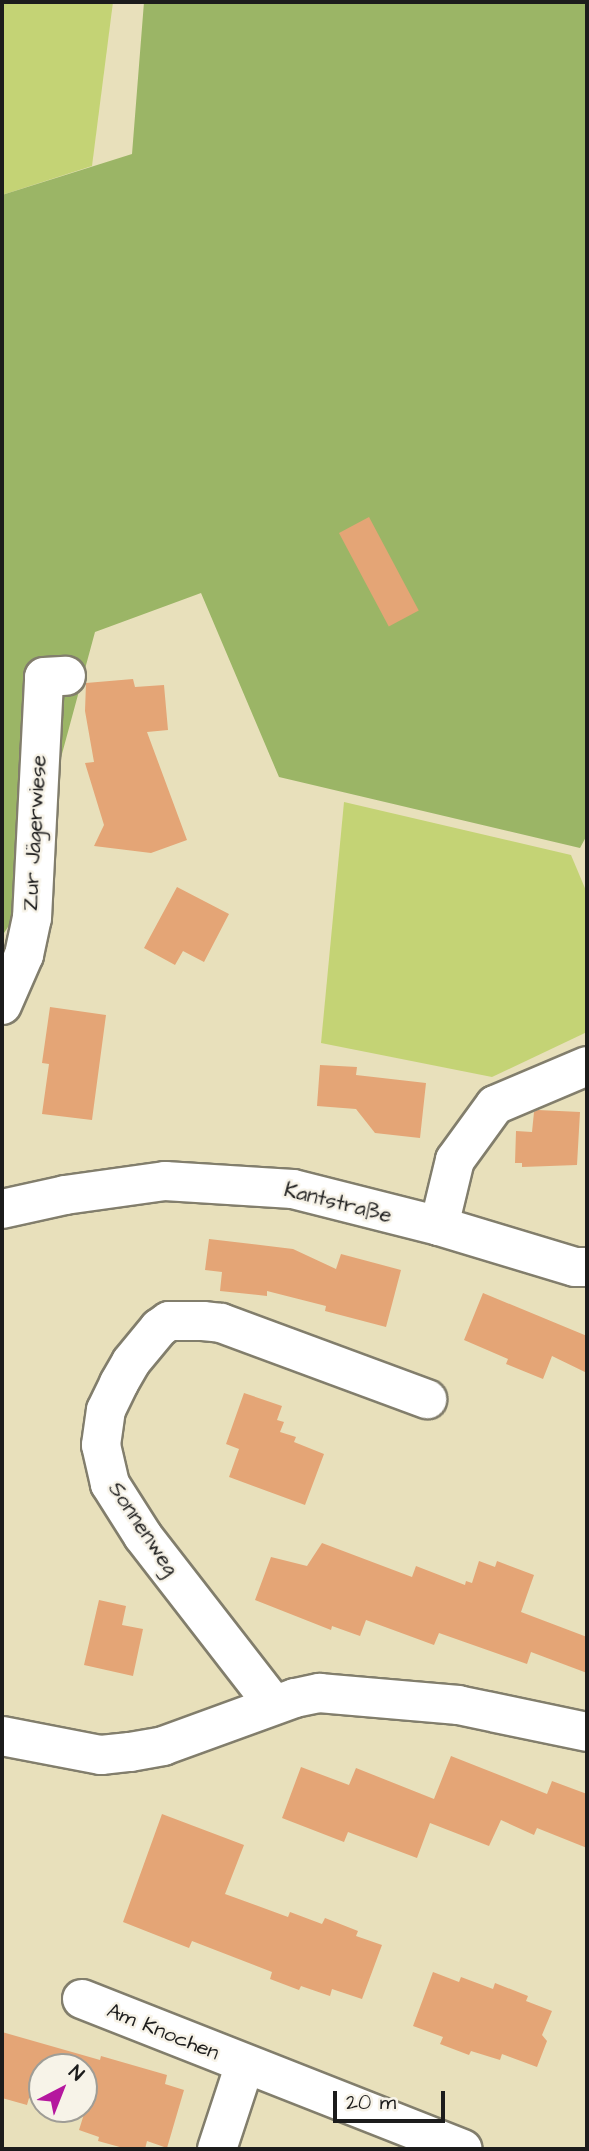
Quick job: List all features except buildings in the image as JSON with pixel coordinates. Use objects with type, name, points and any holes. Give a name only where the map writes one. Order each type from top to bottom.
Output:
[{"type":"street","name":"Zur Jägerwiese","points":[[2,1005],[24,955],[32,918],[44,677],[66,676]]},
{"type":"street","points":[[439,1226],[456,1160],[495,1105],[587,1066]]},
{"type":"street","name":"Kantstraße","points":[[2,1209],[65,1195],[165,1181],[293,1189],[439,1226],[575,1267],[587,1267]]},
{"type":"street","name":"Sonnenweg","points":[[274,1705],[143,1536],[110,1484],[101,1445],[106,1410],[119,1383],[131,1362],[159,1328],[169,1321],[203,1321],[221,1323],[427,1399]]},
{"type":"street","points":[[2,1736],[101,1755],[130,1752],[163,1746],[274,1705],[319,1693],[458,1704],[587,1732]]},
{"type":"street","name":"Am Knochen","points":[[82,1999],[463,2149]]},
{"type":"street","name":"Am Knochen","points":[[217,2149],[245,2064]]},
{"type":"green space","points":[[2,2],[113,2],[92,166],[2,195]]},
{"type":"green space","points":[[144,2],[587,2],[587,835],[580,848],[279,777],[201,593],[95,632],[20,909],[2,936],[2,195],[132,154]]},
{"type":"green space","points":[[344,802],[571,855],[587,893],[587,1032],[492,1077],[321,1043]]}]
